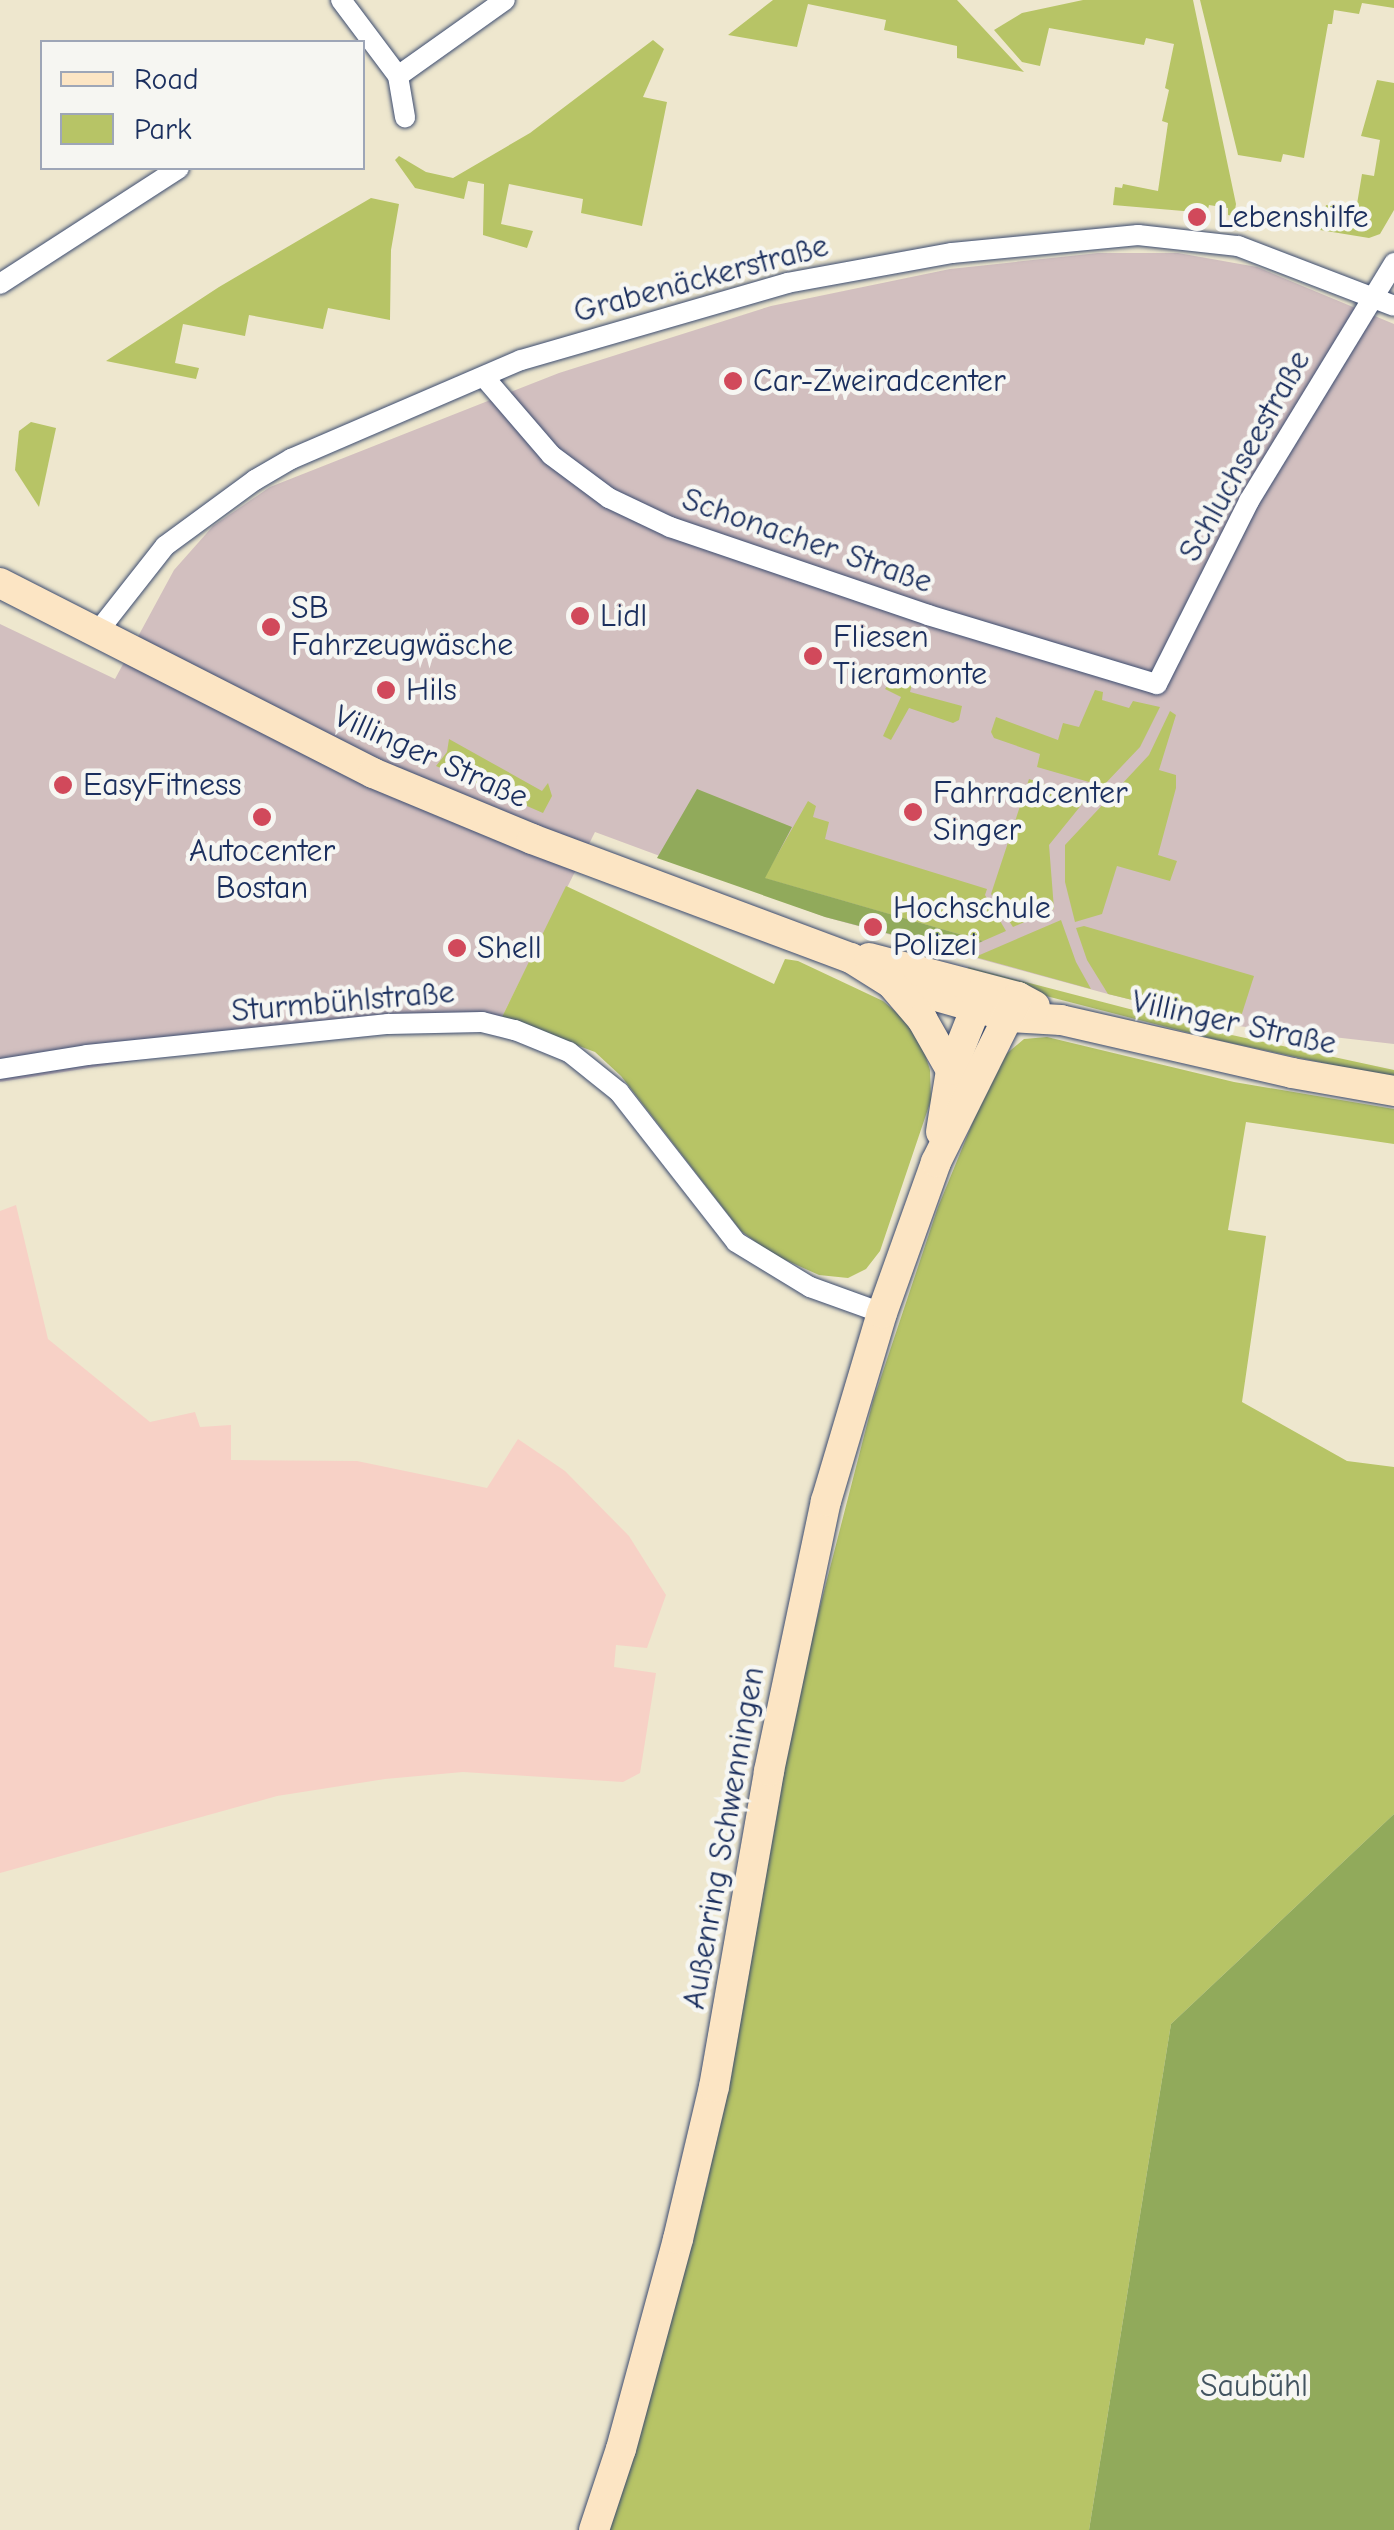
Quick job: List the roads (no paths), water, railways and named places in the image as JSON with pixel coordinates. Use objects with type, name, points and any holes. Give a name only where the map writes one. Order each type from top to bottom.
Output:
[{"type":"street","points":[[341,0],[363,40]]},
{"type":"street","points":[[398,76],[505,0]]},
{"type":"street","points":[[366,46],[398,76],[405,117]]},
{"type":"street","points":[[0,284],[176,170]]},
{"type":"street","name":"Grabenäckerstraße","points":[[99,630],[165,546],[255,480],[292,459],[484,376],[567,345],[786,283],[952,253],[1138,234],[1194,238],[1273,256],[1394,306]]},
{"type":"street","name":"Schluchseestraße","points":[[1157,684],[1249,501],[1370,296],[1394,263]]},
{"type":"street","name":"Schonacher Straße","points":[[484,376],[551,454],[609,498],[670,527],[928,615],[1157,684]]},
{"type":"street","name":"Villinger Straße","points":[[0,583],[99,630],[299,737],[417,793],[850,958],[891,983],[980,998],[1292,1073],[1394,1091]]},
{"type":"street","name":"Villinger Straße","points":[[850,958],[879,958],[980,998]]},
{"type":"street","points":[[891,983],[922,1019],[951,1070]]},
{"type":"street","name":"Außenring Schwenningen","points":[[936,1162],[951,1070],[980,998]]},
{"type":"street","name":"Außenring Schwenningen","points":[[594,2530],[621,2449],[688,2201],[714,2087],[798,1625],[826,1501],[882,1313],[936,1162],[1014,1007]]},
{"type":"street","name":"Sturmbühlstraße","points":[[0,1070],[88,1056],[388,1024],[482,1022],[514,1030],[569,1052],[619,1092],[736,1242],[810,1286],[882,1313]]},
{"type":"place","name":"Lebenshilfe","points":[[1197,217]]},
{"type":"place","name":"Car-Zweiradcenter","points":[[733,381]]},
{"type":"place","name":"Lidl","points":[[580,616]]},
{"type":"place","name":"SB Fahrzeugwäsche","points":[[271,627]]},
{"type":"place","name":"Fliesen Tieramonte","points":[[813,656]]},
{"type":"place","name":"Hils","points":[[386,690]]},
{"type":"place","name":"EasyFitness","points":[[63,785]]},
{"type":"place","name":"Fahrradcenter Singer","points":[[913,812]]},
{"type":"place","name":"Autocenter Bostan","points":[[262,817]]},
{"type":"place","name":"Hochschule Polizei","points":[[873,927]]},
{"type":"place","name":"Shell","points":[[457,948]]},
{"type":"park label","name":"Saubühl","points":[[1254,2386]]}]
